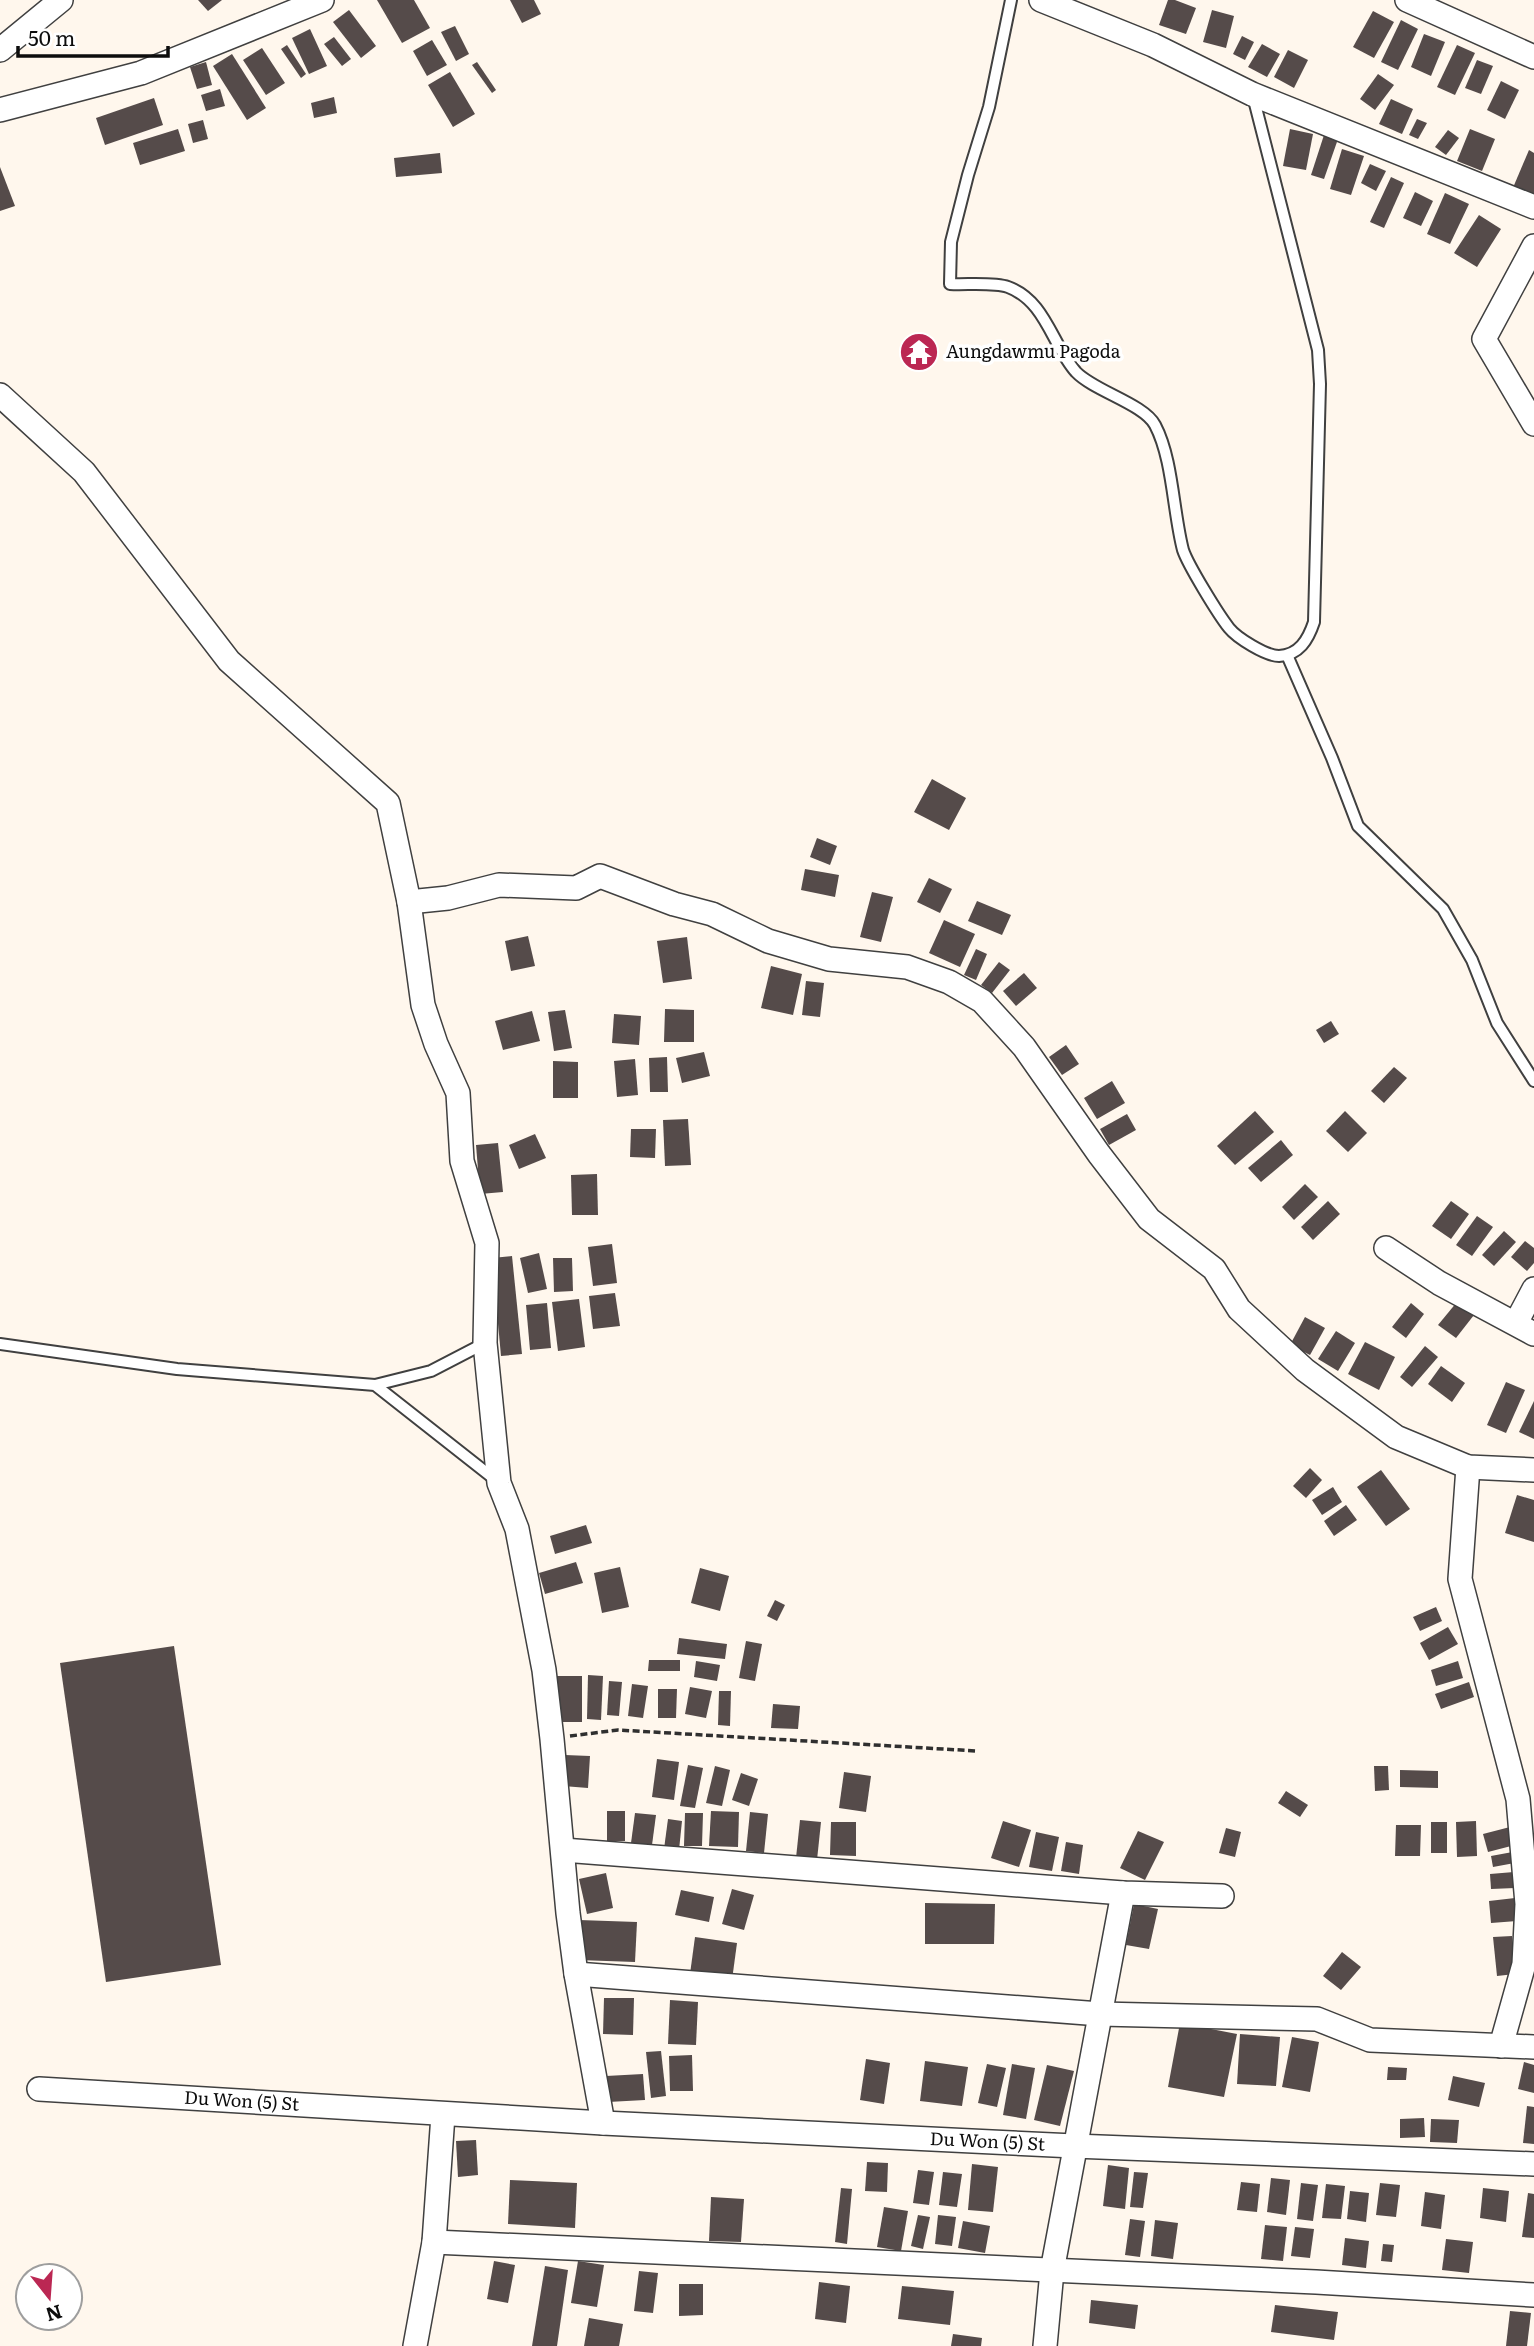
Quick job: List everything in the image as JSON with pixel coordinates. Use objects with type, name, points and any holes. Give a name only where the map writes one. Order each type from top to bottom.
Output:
[{"type":"street","points":[[0,50],[61,0]]},
{"type":"street","points":[[0,110],[141,73],[323,0]]},
{"type":"street","points":[[1041,0],[1153,44],[1252,94],[1534,207]]},
{"type":"street","points":[[1407,0],[1534,57]]},
{"type":"street","points":[[1534,246],[1484,339],[1534,424]]},
{"type":"street","points":[[0,396],[84,472],[229,660],[388,803],[409,902],[423,1005],[436,1044],[458,1093],[462,1161],[487,1243],[485,1343],[499,1483],[517,1530],[544,1670],[568,1913],[576,1974],[603,2123]]},
{"type":"street","points":[[409,902],[448,898],[499,885],[576,888],[600,876],[674,904],[712,914],[768,941],[829,959],[907,967],[948,982],[982,1000],[1024,1047],[1099,1154],[1149,1219],[1214,1269],[1239,1309],[1306,1370],[1396,1437],[1468,1467],[1534,1470]]},
{"type":"street","points":[[1387,1248],[1439,1283],[1525,1328],[1534,1289]]},
{"type":"street","points":[[1468,1467],[1460,1578],[1526,1798],[1530,1904],[1524,1964],[1500,2046]]},
{"type":"street","points":[[563,1850],[1123,1893],[1222,1896]]},
{"type":"street","points":[[1045,2346],[1052,2271],[1123,1893]]},
{"type":"street","points":[[576,1974],[1100,2014],[1317,2019],[1370,2040],[1534,2047]]},
{"type":"street","name":"Du Won (5) St","points":[[38,2089],[443,2115],[1074,2146],[1534,2164]]},
{"type":"street","points":[[415,2346],[434,2242],[443,2115]]},
{"type":"street","points":[[434,2242],[1317,2282],[1534,2295]]},
{"type":"lane","points":[[1011,0],[989,107],[951,242],[950,284],[1006,286],[1026,297],[1037,308],[1077,374],[1154,423],[1165,451],[1186,558],[1230,629],[1272,656],[1287,655],[1297,650],[1308,640],[1314,622],[1320,384],[1318,351],[1252,94]]},
{"type":"lane","points":[[1287,655],[1358,826],[1443,909],[1472,960],[1497,1023],[1534,1081]]},
{"type":"lane","points":[[0,1345],[177,1369],[375,1385],[431,1371],[485,1343]]},
{"type":"lane","points":[[375,1385],[499,1483]]},
{"type":"path","points":[[552,1739],[618,1730],[977,1751]]},
{"type":"building","points":[[198,0],[222,0],[208,11]]},
{"type":"building","points":[[377,0],[414,0],[430,28],[402,43]]},
{"type":"building","points":[[510,0],[534,0],[541,14],[522,23]]},
{"type":"building","points":[[1168,0],[1196,8],[1186,34],[1159,25]]},
{"type":"building","points":[[349,10],[376,46],[361,58],[333,22]]},
{"type":"building","points":[[1212,10],[1234,16],[1226,48],[1203,42]]},
{"type":"building","points":[[1373,11],[1394,22],[1374,58],[1353,47]]},
{"type":"building","points":[[1401,20],[1418,29],[1398,70],[1381,62]]},
{"type":"building","points":[[455,26],[469,54],[456,61],[441,32]]},
{"type":"building","points":[[310,29],[327,66],[309,74],[292,38]]},
{"type":"building","points":[[1424,34],[1445,42],[1431,76],[1411,67]]},
{"type":"building","points":[[1242,36],[1254,42],[1245,60],[1233,54]]},
{"type":"building","points":[[334,37],[351,59],[342,66],[324,44]]},
{"type":"building","points":[[432,40],[447,65],[427,76],[413,51]]},
{"type":"building","points":[[1262,44],[1280,54],[1267,77],[1248,67]]},
{"type":"building","points":[[287,45],[306,74],[301,78],[281,49]]},
{"type":"building","points":[[1457,45],[1475,53],[1455,95],[1437,87]]},
{"type":"building","points":[[262,48],[285,83],[266,95],[243,60]]},
{"type":"building","points":[[1288,50],[1308,60],[1294,88],[1274,77]]},
{"type":"building","points":[[232,54],[266,108],[247,120],[213,66]]},
{"type":"building","points":[[1477,60],[1493,66],[1481,94],[1465,88]]},
{"type":"building","points":[[206,62],[212,85],[197,89],[190,67]]},
{"type":"building","points":[[477,62],[496,90],[492,93],[472,65]]},
{"type":"building","points":[[450,72],[475,114],[453,127],[428,85]]},
{"type":"building","points":[[1378,74],[1394,85],[1375,110],[1360,99]]},
{"type":"building","points":[[1501,81],[1519,90],[1505,119],[1487,110]]},
{"type":"building","points":[[220,89],[225,106],[206,111],[201,95]]},
{"type":"building","points":[[334,97],[337,113],[314,118],[311,103]]},
{"type":"building","points":[[154,98],[163,125],[105,145],[96,118]]},
{"type":"building","points":[[1391,99],[1413,109],[1402,134],[1379,124]]},
{"type":"building","points":[[1417,119],[1427,123],[1418,139],[1409,135]]},
{"type":"building","points":[[203,120],[208,139],[193,143],[188,124]]},
{"type":"building","points":[[178,129],[185,151],[140,165],[133,143]]},
{"type":"building","points":[[1290,129],[1313,134],[1306,170],[1283,166]]},
{"type":"building","points":[[1470,129],[1495,139],[1482,171],[1457,161]]},
{"type":"building","points":[[1448,130],[1459,138],[1446,155],[1435,147]]},
{"type":"building","points":[[1324,135],[1338,139],[1324,179],[1311,175]]},
{"type":"building","points":[[1342,149],[1364,156],[1351,195],[1330,189]]},
{"type":"building","points":[[1529,150],[1534,153],[1534,199],[1512,190]]},
{"type":"building","points":[[440,153],[442,173],[396,177],[394,158]]},
{"type":"building","points":[[1370,164],[1386,171],[1376,191],[1361,183]]},
{"type":"building","points":[[0,167],[15,206],[0,211]]},
{"type":"building","points":[[1391,177],[1404,183],[1384,228],[1370,222]]},
{"type":"building","points":[[1415,192],[1433,201],[1421,226],[1403,218]]},
{"type":"building","points":[[1445,193],[1469,204],[1450,244],[1427,234]]},
{"type":"building","points":[[1479,215],[1501,229],[1477,267],[1454,253]]},
{"type":"building","points":[[932,779],[966,798],[949,830],[914,812]]},
{"type":"building","points":[[817,838],[837,846],[830,865],[810,857]]},
{"type":"building","points":[[805,869],[839,875],[835,897],[801,890]]},
{"type":"building","points":[[929,878],[952,889],[940,913],[917,902]]},
{"type":"building","points":[[872,892],[893,897],[881,942],[860,937]]},
{"type":"building","points":[[977,901],[1011,915],[1002,935],[968,921]]},
{"type":"building","points":[[944,920],[975,934],[960,967],[929,953]]},
{"type":"building","points":[[528,936],[535,966],[511,971],[505,941]]},
{"type":"building","points":[[687,937],[692,979],[663,983],[657,941]]},
{"type":"building","points":[[976,949],[987,954],[976,980],[964,975]]},
{"type":"building","points":[[999,962],[1010,970],[992,993],[981,985]]},
{"type":"building","points":[[771,966],[802,974],[793,1015],[761,1008]]},
{"type":"building","points":[[1024,973],[1037,988],[1016,1006],[1003,991]]},
{"type":"building","points":[[806,981],[824,983],[820,1017],[802,1015]]},
{"type":"building","points":[[665,1009],[694,1010],[694,1042],[664,1042]]},
{"type":"building","points":[[565,1010],[572,1048],[554,1051],[548,1012]]},
{"type":"building","points":[[532,1011],[540,1041],[503,1050],[495,1021]]},
{"type":"building","points":[[614,1014],[641,1016],[639,1045],[612,1043]]},
{"type":"building","points":[[1331,1021],[1339,1034],[1324,1043],[1316,1030]]},
{"type":"building","points":[[1066,1045],[1079,1064],[1062,1075],[1049,1057]]},
{"type":"building","points":[[704,1052],[710,1076],[682,1083],[676,1058]]},
{"type":"building","points":[[667,1057],[668,1092],[650,1092],[649,1058]]},
{"type":"building","points":[[635,1059],[638,1095],[617,1097],[614,1061]]},
{"type":"building","points":[[553,1061],[578,1062],[578,1098],[553,1098]]},
{"type":"building","points":[[1394,1067],[1407,1078],[1384,1103],[1371,1091]]},
{"type":"building","points":[[1112,1081],[1125,1103],[1097,1119],[1084,1098]]},
{"type":"building","points":[[1255,1111],[1274,1132],[1235,1165],[1217,1146]]},
{"type":"building","points":[[1345,1111],[1367,1133],[1348,1152],[1326,1131]]},
{"type":"building","points":[[1127,1114],[1136,1130],[1109,1145],[1100,1129]]},
{"type":"building","points":[[688,1119],[691,1165],[665,1166],[663,1120]]},
{"type":"building","points":[[631,1129],[656,1129],[655,1158],[630,1157]]},
{"type":"building","points":[[535,1134],[546,1158],[519,1169],[509,1145]]},
{"type":"building","points":[[1281,1140],[1293,1155],[1261,1182],[1248,1168]]},
{"type":"building","points":[[498,1143],[503,1192],[480,1194],[476,1145]]},
{"type":"building","points":[[597,1174],[598,1215],[572,1215],[571,1175]]},
{"type":"building","points":[[1305,1184],[1318,1197],[1294,1220],[1282,1207]]},
{"type":"building","points":[[1328,1201],[1340,1214],[1313,1240],[1301,1227]]},
{"type":"building","points":[[1451,1201],[1469,1214],[1451,1239],[1432,1226]]},
{"type":"building","points":[[1477,1216],[1493,1227],[1472,1256],[1456,1245]]},
{"type":"building","points":[[1504,1231],[1516,1242],[1494,1266],[1482,1255]]},
{"type":"building","points":[[1525,1241],[1534,1248],[1534,1263],[1527,1271],[1511,1257]]},
{"type":"building","points":[[612,1244],[617,1283],[593,1286],[588,1247]]},
{"type":"building","points":[[539,1253],[547,1289],[528,1293],[520,1258]]},
{"type":"building","points":[[512,1256],[522,1354],[501,1356],[492,1258]]},
{"type":"building","points":[[553,1258],[572,1258],[573,1291],[554,1292]]},
{"type":"building","points":[[615,1293],[620,1326],[593,1329],[589,1296]]},
{"type":"building","points":[[579,1299],[585,1347],[558,1351],[552,1302]]},
{"type":"building","points":[[1457,1302],[1474,1315],[1456,1338],[1438,1325]]},
{"type":"building","points":[[547,1303],[551,1348],[530,1350],[526,1305]]},
{"type":"building","points":[[1411,1303],[1424,1314],[1406,1338],[1392,1327]]},
{"type":"building","points":[[1305,1317],[1325,1328],[1310,1355],[1290,1345]]},
{"type":"building","points":[[1336,1331],[1355,1343],[1338,1371],[1318,1359]]},
{"type":"building","points":[[1365,1342],[1395,1357],[1379,1390],[1348,1374]]},
{"type":"building","points":[[1425,1346],[1438,1357],[1412,1387],[1400,1377]]},
{"type":"building","points":[[1441,1366],[1465,1383],[1452,1402],[1428,1384]]},
{"type":"building","points":[[1506,1382],[1525,1390],[1506,1433],[1487,1425]]},
{"type":"building","points":[[1534,1401],[1534,1439],[1519,1432]]},
{"type":"building","points":[[1310,1468],[1322,1480],[1306,1498],[1293,1486]]},
{"type":"building","points":[[1381,1470],[1410,1509],[1386,1526],[1357,1487]]},
{"type":"building","points":[[1333,1487],[1342,1502],[1322,1515],[1312,1500]]},
{"type":"building","points":[[1517,1495],[1534,1500],[1534,1542],[1505,1533]]},
{"type":"building","points":[[1346,1505],[1357,1520],[1334,1536],[1324,1521]]},
{"type":"building","points":[[586,1525],[592,1543],[555,1554],[550,1536]]},
{"type":"building","points":[[576,1562],[583,1583],[545,1594],[539,1573]]},
{"type":"building","points":[[620,1567],[629,1607],[602,1613],[594,1573]]},
{"type":"building","points":[[700,1568],[729,1576],[720,1611],[691,1603]]},
{"type":"building","points":[[775,1600],[785,1605],[777,1621],[767,1616]]},
{"type":"building","points":[[1436,1607],[1442,1621],[1420,1631],[1413,1617]]},
{"type":"building","points":[[1448,1627],[1458,1644],[1429,1660],[1420,1643]]},
{"type":"building","points":[[679,1638],[727,1644],[725,1659],[677,1654]]},
{"type":"building","points":[[746,1641],[762,1644],[755,1681],[739,1678]]},
{"type":"building","points":[[174,1646],[221,1965],[106,1982],[60,1663]]},
{"type":"building","points":[[649,1660],[680,1660],[680,1671],[648,1671]]},
{"type":"building","points":[[696,1661],[720,1665],[717,1681],[694,1677]]},
{"type":"building","points":[[1458,1661],[1463,1678],[1436,1686],[1431,1670]]},
{"type":"building","points":[[588,1675],[603,1676],[601,1720],[587,1719]]},
{"type":"building","points":[[553,1676],[582,1676],[582,1722],[553,1722]]},
{"type":"building","points":[[609,1681],[622,1682],[619,1716],[607,1715]]},
{"type":"building","points":[[1469,1682],[1474,1697],[1441,1709],[1435,1694]]},
{"type":"building","points":[[632,1684],[648,1686],[643,1718],[628,1716]]},
{"type":"building","points":[[690,1687],[712,1691],[706,1718],[685,1714]]},
{"type":"building","points":[[658,1689],[677,1689],[676,1718],[658,1718]]},
{"type":"building","points":[[719,1691],[731,1691],[730,1726],[718,1725]]},
{"type":"building","points":[[773,1704],[800,1706],[798,1729],[771,1728]]},
{"type":"building","points":[[565,1755],[590,1756],[588,1788],[563,1786]]},
{"type":"building","points":[[657,1759],[679,1762],[674,1800],[652,1797]]},
{"type":"building","points":[[688,1765],[703,1768],[695,1808],[680,1806]]},
{"type":"building","points":[[715,1766],[730,1770],[722,1806],[706,1803]]},
{"type":"building","points":[[1374,1766],[1388,1766],[1389,1790],[1375,1791]]},
{"type":"building","points":[[1400,1770],[1438,1771],[1438,1788],[1400,1787]]},
{"type":"building","points":[[844,1772],[871,1776],[866,1812],[839,1808]]},
{"type":"building","points":[[741,1773],[758,1779],[749,1806],[732,1800]]},
{"type":"building","points":[[1286,1791],[1308,1805],[1300,1817],[1278,1803]]},
{"type":"building","points":[[607,1811],[625,1811],[625,1841],[607,1841]]},
{"type":"building","points":[[711,1811],[739,1812],[738,1847],[709,1846]]},
{"type":"building","points":[[750,1812],[768,1814],[764,1853],[746,1851]]},
{"type":"building","points":[[635,1813],[656,1815],[652,1845],[631,1843]]},
{"type":"building","points":[[685,1813],[703,1813],[702,1846],[684,1846]]},
{"type":"building","points":[[668,1819],[682,1821],[679,1850],[664,1849]]},
{"type":"building","points":[[800,1820],[821,1822],[817,1860],[796,1858]]},
{"type":"building","points":[[1003,1821],[1031,1830],[1019,1867],[991,1858]]},
{"type":"building","points":[[1476,1821],[1477,1856],[1457,1857],[1456,1822]]},
{"type":"building","points":[[831,1822],[856,1822],[856,1856],[830,1855]]},
{"type":"building","points":[[1431,1822],[1447,1822],[1447,1853],[1431,1853]]},
{"type":"building","points":[[1396,1825],[1421,1825],[1420,1856],[1395,1856]]},
{"type":"building","points":[[1510,1827],[1515,1845],[1488,1852],[1483,1834]]},
{"type":"building","points":[[1226,1828],[1241,1832],[1235,1857],[1219,1853]]},
{"type":"building","points":[[1138,1831],[1164,1842],[1145,1880],[1120,1868]]},
{"type":"building","points":[[1036,1832],[1059,1837],[1052,1871],[1029,1867]]},
{"type":"building","points":[[1066,1842],[1083,1845],[1079,1874],[1061,1871]]},
{"type":"building","points":[[1518,1851],[1520,1862],[1493,1867],[1491,1856]]},
{"type":"building","points":[[1514,1872],[1515,1888],[1491,1889],[1490,1874]]},
{"type":"building","points":[[606,1873],[613,1908],[587,1914],[579,1879]]},
{"type":"building","points":[[732,1889],[754,1895],[744,1930],[722,1924]]},
{"type":"building","points":[[681,1890],[714,1897],[709,1922],[675,1915]]},
{"type":"building","points":[[1515,1898],[1517,1921],[1491,1923],[1489,1901]]},
{"type":"building","points":[[925,1903],[995,1904],[994,1944],[925,1944]]},
{"type":"building","points":[[1134,1904],[1158,1909],[1149,1949],[1126,1945]]},
{"type":"building","points":[[579,1920],[637,1922],[635,1962],[578,1960]]},
{"type":"building","points":[[1512,1936],[1515,1974],[1497,1976],[1493,1937]]},
{"type":"building","points":[[695,1937],[737,1943],[732,1980],[690,1974]]},
{"type":"building","points":[[1342,1952],[1361,1967],[1341,1990],[1323,1976]]},
{"type":"building","points":[[604,1998],[634,1998],[633,2035],[603,2034]]},
{"type":"building","points":[[670,2000],[698,2002],[696,2045],[668,2044]]},
{"type":"building","points":[[1180,2023],[1237,2034],[1224,2097],[1168,2087]]},
{"type":"building","points":[[1240,2034],[1280,2037],[1276,2086],[1237,2084]]},
{"type":"building","points":[[1292,2037],[1319,2042],[1310,2092],[1282,2087]]},
{"type":"building","points":[[661,2051],[666,2096],[651,2098],[646,2052]]},
{"type":"building","points":[[692,2055],[693,2091],[670,2091],[669,2056]]},
{"type":"building","points":[[866,2059],[890,2063],[884,2104],[860,2100]]},
{"type":"building","points":[[925,2061],[968,2067],[962,2106],[920,2101]]},
{"type":"building","points":[[1524,2062],[1534,2065],[1534,2093],[1518,2089]]},
{"type":"building","points":[[987,2064],[1006,2068],[997,2107],[978,2103]]},
{"type":"building","points":[[1012,2064],[1035,2068],[1026,2119],[1003,2115]]},
{"type":"building","points":[[1047,2065],[1074,2071],[1060,2126],[1034,2120]]},
{"type":"building","points":[[1388,2067],[1407,2068],[1406,2080],[1387,2080]]},
{"type":"building","points":[[643,2074],[645,2100],[608,2102],[606,2076]]},
{"type":"building","points":[[1453,2076],[1485,2083],[1479,2107],[1448,2100]]},
{"type":"building","points":[[1527,2106],[1534,2107],[1534,2144],[1523,2143]]},
{"type":"building","points":[[1424,2118],[1425,2137],[1400,2138],[1400,2119]]},
{"type":"building","points":[[1431,2119],[1459,2120],[1457,2143],[1430,2142]]},
{"type":"building","points":[[476,2140],[478,2175],[458,2177],[456,2141]]},
{"type":"building","points":[[867,2162],[888,2163],[887,2192],[865,2191]]},
{"type":"building","points":[[972,2164],[998,2167],[993,2212],[968,2210]]},
{"type":"building","points":[[1108,2165],[1129,2168],[1125,2209],[1103,2206]]},
{"type":"building","points":[[918,2170],[934,2172],[929,2205],[913,2203]]},
{"type":"building","points":[[943,2172],[962,2174],[957,2207],[939,2205]]},
{"type":"building","points":[[1134,2172],[1148,2173],[1143,2208],[1130,2207]]},
{"type":"building","points":[[1271,2178],[1290,2180],[1286,2215],[1267,2212]]},
{"type":"building","points":[[510,2180],[577,2183],[575,2228],[508,2224]]},
{"type":"building","points":[[1241,2182],[1260,2184],[1257,2212],[1237,2210]]},
{"type":"building","points":[[1301,2183],[1318,2185],[1313,2221],[1297,2219]]},
{"type":"building","points":[[1380,2183],[1400,2185],[1396,2217],[1376,2215]]},
{"type":"building","points":[[1326,2184],[1345,2186],[1341,2219],[1322,2218]]},
{"type":"building","points":[[841,2188],[852,2189],[847,2244],[835,2242]]},
{"type":"building","points":[[1483,2188],[1509,2191],[1506,2222],[1480,2218]]},
{"type":"building","points":[[1350,2191],[1369,2193],[1366,2222],[1347,2219]]},
{"type":"building","points":[[1425,2192],[1445,2195],[1441,2229],[1421,2226]]},
{"type":"building","points":[[1528,2193],[1534,2194],[1534,2238],[1522,2237]]},
{"type":"building","points":[[711,2197],[744,2199],[741,2242],[709,2241]]},
{"type":"building","points":[[884,2207],[908,2211],[901,2251],[877,2247]]},
{"type":"building","points":[[918,2215],[930,2217],[923,2249],[911,2246]]},
{"type":"building","points":[[938,2215],[956,2217],[952,2246],[935,2244]]},
{"type":"building","points":[[1130,2219],[1145,2221],[1140,2257],[1125,2255]]},
{"type":"building","points":[[1155,2220],[1178,2223],[1173,2259],[1151,2256]]},
{"type":"building","points":[[963,2221],[990,2226],[985,2253],[958,2248]]},
{"type":"building","points":[[1265,2225],[1287,2227],[1283,2261],[1261,2259]]},
{"type":"building","points":[[1295,2227],[1314,2229],[1310,2258],[1291,2256]]},
{"type":"building","points":[[1345,2238],[1369,2241],[1366,2268],[1342,2265]]},
{"type":"building","points":[[1446,2239],[1473,2242],[1469,2273],[1442,2270]]},
{"type":"building","points":[[1383,2244],[1394,2245],[1392,2262],[1381,2261]]},
{"type":"building","points":[[494,2261],[515,2265],[508,2303],[487,2299]]},
{"type":"building","points":[[578,2261],[604,2265],[597,2307],[571,2303]]},
{"type":"building","points":[[545,2266],[568,2270],[557,2346],[532,2346]]},
{"type":"building","points":[[639,2271],[658,2273],[653,2313],[634,2311]]},
{"type":"building","points":[[819,2282],[850,2286],[846,2323],[815,2319]]},
{"type":"building","points":[[679,2284],[703,2284],[703,2315],[679,2316]]},
{"type":"building","points":[[902,2286],[954,2291],[950,2325],[898,2319]]},
{"type":"building","points":[[1091,2300],[1138,2305],[1135,2329],[1089,2323]]},
{"type":"building","points":[[1275,2305],[1338,2312],[1334,2340],[1271,2332]]},
{"type":"building","points":[[1510,2311],[1531,2313],[1527,2346],[1506,2346]]},
{"type":"building","points":[[589,2318],[623,2324],[619,2346],[584,2346]]},
{"type":"building","points":[[953,2334],[982,2338],[981,2346],[951,2346]]},
{"type":"place","name":"Aungdawmu Pagoda","points":[[919,352]]}]
